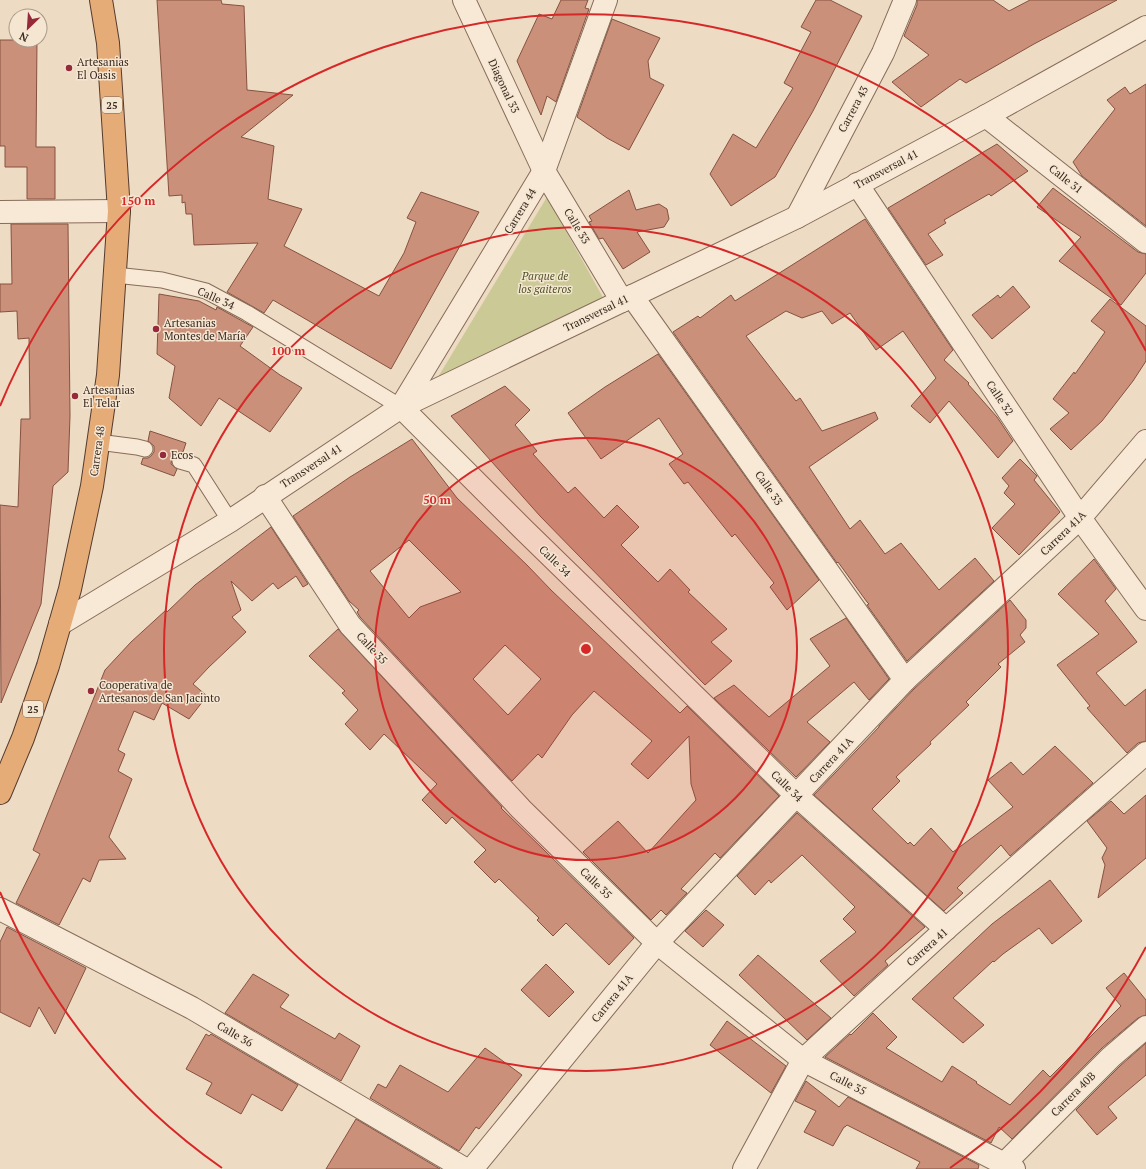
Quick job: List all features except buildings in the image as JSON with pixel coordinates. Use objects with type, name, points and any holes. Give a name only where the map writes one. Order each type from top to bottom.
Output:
[{"type":"highway","name":"Carrera 48","points":[[0,793],[23,738],[48,666],[70,589],[92,486],[108,375],[119,211],[108,43],[101,0]]},
{"type":"street","name":"Diagonal 33","points":[[464,0],[544,171]]},
{"type":"street","name":"Carrera 44","points":[[401,407],[544,171],[606,0]]},
{"type":"street","name":"Carrera 43","points":[[797,216],[883,53],[904,0]]},
{"type":"street","name":"Transversal 41","points":[[60,624],[230,521],[265,496],[401,407],[797,216],[986,116],[1146,27]]},
{"type":"street","name":"Calle 31","points":[[986,116],[1146,242]]},
{"type":"street","name":"Calle 33","points":[[544,171],[627,298],[905,680]]},
{"type":"street","name":"Calle 32","points":[[858,184],[1080,518],[1146,609]]},
{"type":"street","points":[[0,212],[119,211]]},
{"type":"street","name":"Calle 34","points":[[401,407],[524,530],[797,796],[946,929]]},
{"type":"street","name":"Carrera 41A","points":[[472,1169],[657,943],[905,680],[1080,518],[1146,441]]},
{"type":"street","name":"Calle 35","points":[[265,496],[350,625],[521,809],[657,943],[803,1060],[1009,1167]]},
{"type":"street","name":"Carrera 41","points":[[744,1169],[803,1060],[946,929],[1146,754]]},
{"type":"street","name":"Calle 36","points":[[0,909],[192,1008],[465,1169]]},
{"type":"street","name":"Carrera 40B","points":[[1009,1167],[1110,1057],[1146,1027]]},
{"type":"lane","name":"Calle 34","points":[[115,275],[162,280],[206,291],[247,313],[401,407]]},
{"type":"lane","points":[[98,442],[145,449]]},
{"type":"lane","points":[[180,461],[194,465],[230,521]]},
{"type":"green space","name":"Parque de los gaiteros","points":[[547,197],[605,301],[435,382]]},
{"type":"place","name":"Artesanias El Oasis","points":[[69,68]]},
{"type":"place","name":"Artesanias Montes de María","points":[[156,329]]},
{"type":"place","name":"Artesanias El Telar","points":[[75,396]]},
{"type":"place","name":"Ecos","points":[[163,455]]},
{"type":"place","name":"Cooperativa de Artesanos de San Jacinto","points":[[91,691]]}]
